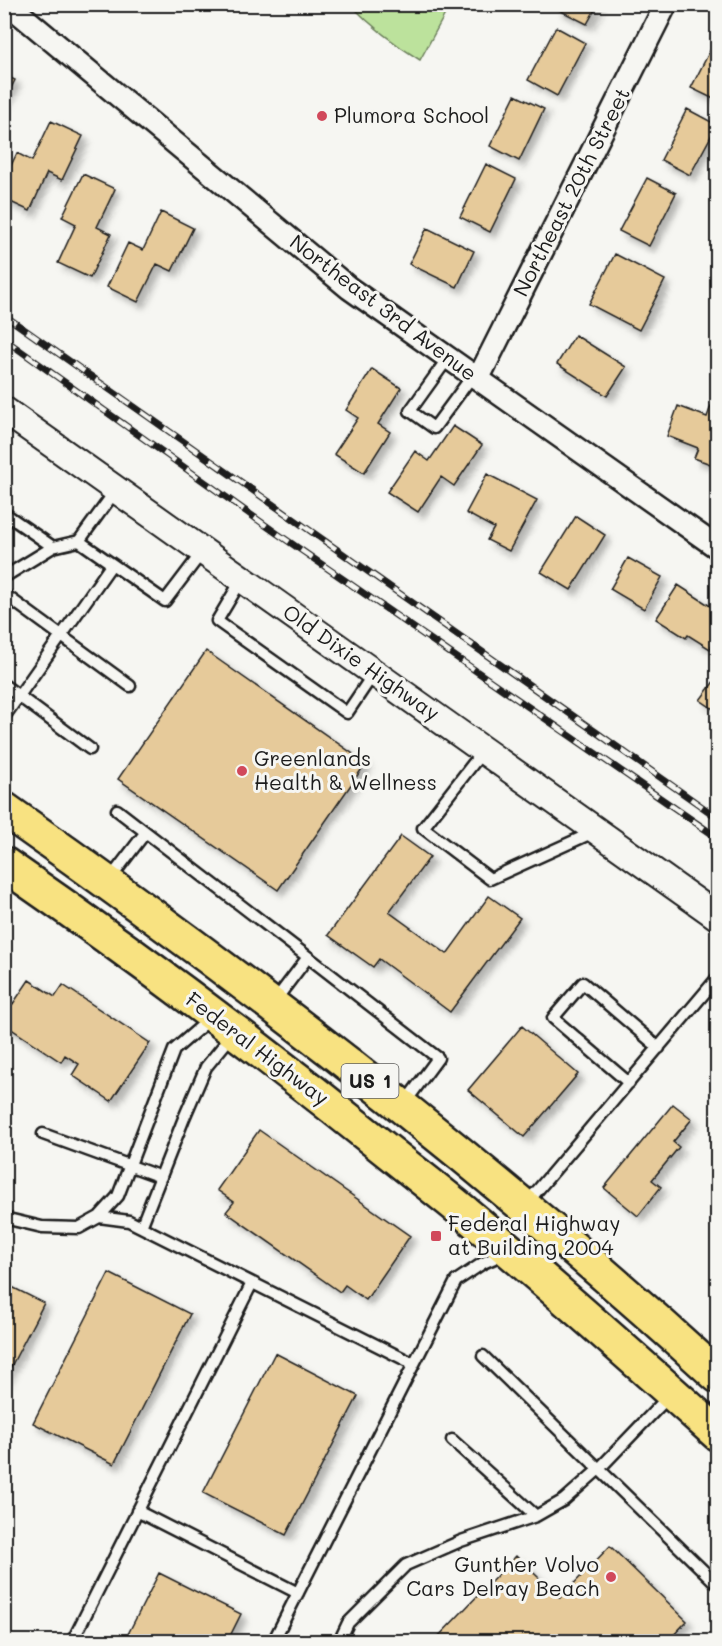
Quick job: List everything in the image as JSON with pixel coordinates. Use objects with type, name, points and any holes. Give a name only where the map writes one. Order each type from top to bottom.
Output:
[{"type":"main road","name":"Federal Highway","points":[[4,809],[108,882],[399,1104],[525,1206],[717,1376]]},
{"type":"main road","name":"Federal Highway","points":[[4,864],[225,1023],[372,1138],[510,1252],[717,1434]]},
{"type":"main road","points":[[58,902],[117,921],[185,969],[212,981],[236,978]]},
{"type":"main road","points":[[225,1023],[244,1018],[266,1023],[355,1089],[399,1104]]},
{"type":"street","name":"Northeast 3rd Avenue","points":[[8,4],[349,288],[717,548]]},
{"type":"street","name":"Northeast 20th Street","points":[[475,377],[666,4]]},
{"type":"street","name":"Old Dixie Highway","points":[[4,410],[717,917]]},
{"type":"lane","points":[[448,358],[410,411],[434,428],[475,377]]},
{"type":"lane","points":[[4,577],[53,548],[79,540],[117,489]]},
{"type":"lane","points":[[4,513],[53,548]]},
{"type":"lane","points":[[79,540],[165,601],[203,551]]},
{"type":"lane","points":[[4,717],[112,564]]},
{"type":"lane","points":[[243,579],[217,621],[347,713],[375,673]]},
{"type":"lane","points":[[4,594],[130,686]]},
{"type":"lane","points":[[4,686],[90,749]]},
{"type":"lane","points":[[484,751],[423,828],[490,879],[596,831]]},
{"type":"lane","points":[[117,810],[438,1059],[399,1104]]},
{"type":"lane","points":[[108,882],[146,833]]},
{"type":"lane","points":[[272,1005],[308,957]]},
{"type":"lane","points":[[525,1206],[717,977]]},
{"type":"lane","points":[[629,1083],[553,1018],[583,983],[658,1047]]},
{"type":"lane","points":[[4,1218],[42,1227],[79,1228],[99,1217],[118,1196],[174,1050],[225,1023]]},
{"type":"lane","points":[[141,1227],[225,1023]]},
{"type":"lane","points":[[43,1134],[160,1177]]},
{"type":"lane","points":[[99,1217],[129,1221],[414,1364]]},
{"type":"lane","points":[[273,1641],[456,1281],[483,1263],[510,1252]]},
{"type":"lane","points":[[72,1641],[252,1283]]},
{"type":"lane","points":[[483,1356],[717,1586]]},
{"type":"lane","points":[[339,1641],[348,1623],[406,1565],[461,1541],[536,1516],[564,1500],[599,1469],[672,1393]]},
{"type":"lane","points":[[452,1440],[536,1516]]},
{"type":"lane","points":[[137,1511],[298,1593]]},
{"type":"green space","points":[[351,5],[450,5],[420,60],[384,35]]},
{"type":"building","points":[[560,4],[598,4],[587,24],[557,9]]},
{"type":"building","points":[[556,27],[585,43],[557,96],[528,80]]},
{"type":"building","points":[[718,35],[718,101],[691,88]]},
{"type":"building","points":[[4,75],[15,80],[4,102]]},
{"type":"building","points":[[515,95],[544,109],[519,161],[490,146]]},
{"type":"building","points":[[687,109],[717,125],[690,175],[661,160]]},
{"type":"building","points":[[51,121],[83,136],[62,180],[47,173],[30,211],[4,199],[4,180],[17,153],[32,161]]},
{"type":"building","points":[[486,164],[516,179],[490,232],[460,217]]},
{"type":"building","points":[[83,174],[115,189],[97,227],[111,234],[90,278],[58,263],[76,224],[62,217]]},
{"type":"building","points":[[647,178],[676,193],[649,246],[619,231]]},
{"type":"building","points":[[161,212],[193,228],[172,271],[157,264],[138,302],[107,287],[128,243],[143,250]]},
{"type":"building","points":[[427,228],[474,251],[457,287],[409,264]]},
{"type":"building","points":[[615,254],[665,280],[639,330],[589,304]]},
{"type":"building","points":[[575,335],[626,367],[607,396],[557,364]]},
{"type":"building","points":[[372,369],[401,388],[378,424],[390,432],[364,473],[334,454],[358,418],[346,410]]},
{"type":"building","points":[[678,406],[707,417],[711,406],[718,408],[718,462],[716,466],[694,458],[698,448],[667,436]]},
{"type":"building","points":[[453,426],[482,445],[454,486],[441,477],[418,512],[387,492],[415,451],[429,461]]},
{"type":"building","points":[[487,474],[537,500],[509,551],[487,540],[494,528],[466,513]]},
{"type":"building","points":[[576,516],[605,535],[571,590],[541,572]]},
{"type":"building","points":[[628,558],[662,577],[644,609],[610,589]]},
{"type":"building","points":[[678,585],[718,611],[718,636],[710,649],[688,635],[686,638],[656,619]]},
{"type":"building","name":"Greenlands Health & Wellness","points":[[206,651],[366,763],[278,890],[118,779]]},
{"type":"building","points":[[718,676],[718,712],[700,700]]},
{"type":"building","points":[[401,836],[430,857],[389,912],[447,954],[489,896],[520,918],[450,1012],[379,959],[373,967],[328,935]]},
{"type":"building","points":[[29,980],[55,997],[63,985],[150,1043],[111,1101],[72,1075],[79,1064],[65,1055],[61,1062],[4,1024],[4,1017]]},
{"type":"building","points":[[522,1026],[578,1074],[524,1137],[468,1090]]},
{"type":"building","points":[[673,1104],[692,1119],[673,1142],[679,1147],[652,1180],[661,1187],[638,1216],[604,1188]]},
{"type":"building","points":[[259,1130],[410,1236],[366,1300],[345,1285],[340,1292],[226,1212],[234,1202],[217,1190]]},
{"type":"building","points":[[109,1273],[190,1314],[114,1464],[33,1423]]},
{"type":"building","points":[[4,1283],[44,1303],[4,1380]]},
{"type":"building","points":[[275,1353],[358,1396],[286,1535],[203,1493]]},
{"type":"building","name":"Gunther Volvo Cars Delray Beach","points":[[610,1546],[687,1621],[667,1642],[433,1642],[516,1556],[560,1598]]},
{"type":"building","points":[[159,1573],[241,1614],[227,1642],[124,1642]]},
{"type":"railway","points":[[4,315],[718,818]]},
{"type":"railway","points":[[4,339],[275,532],[718,838]]},
{"type":"place","name":"Plumora School","points":[[322,116]]},
{"type":"place","name":"Greenlands Health & Wellness","points":[[242,771]]},
{"type":"place","name":"Federal Highway at Building 2004","points":[[436,1236]]},
{"type":"place","name":"Gunther Volvo Cars Delray Beach","points":[[611,1577]]}]
